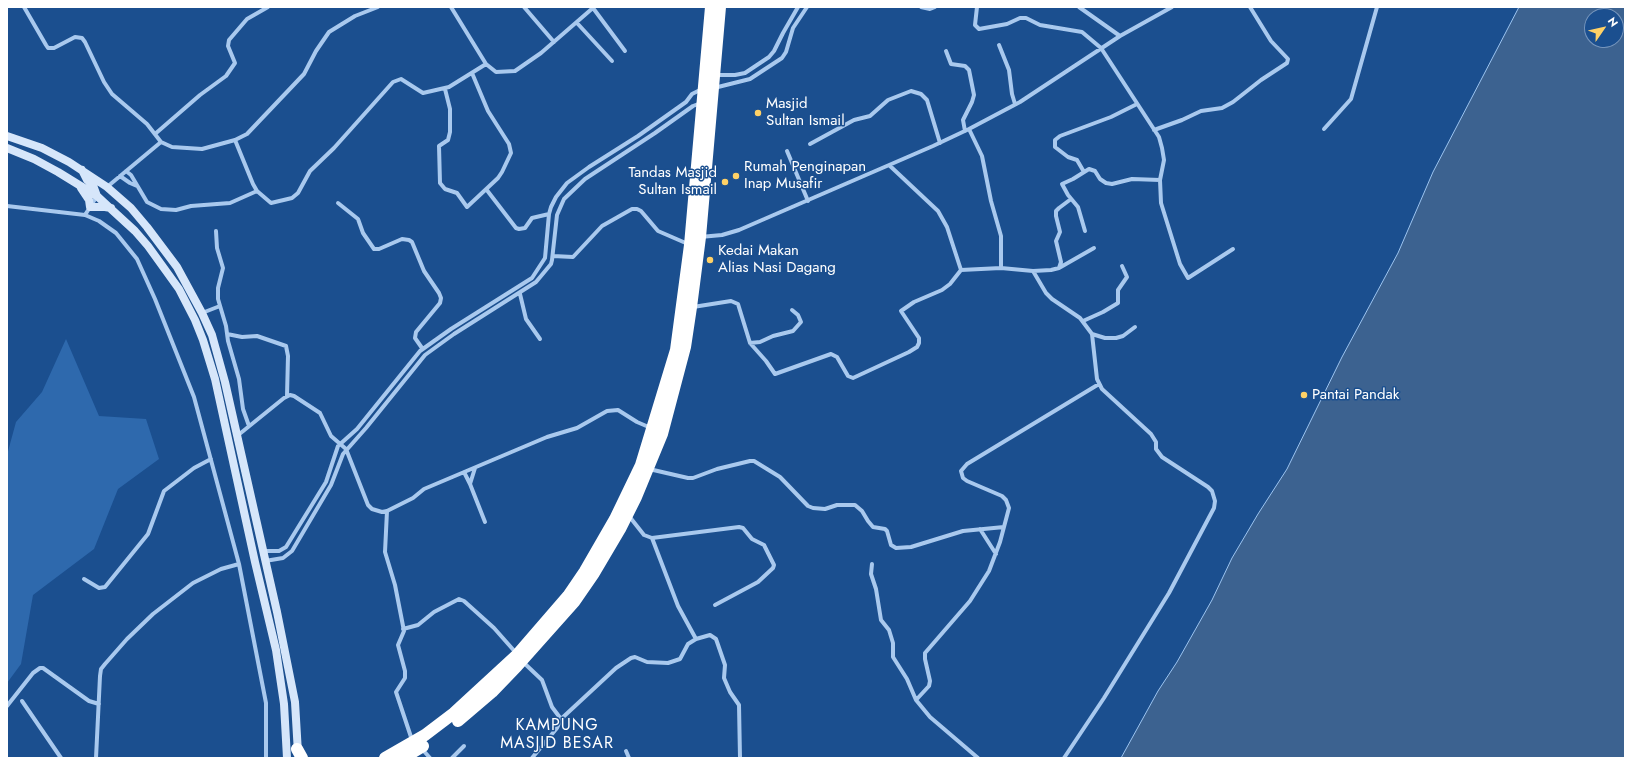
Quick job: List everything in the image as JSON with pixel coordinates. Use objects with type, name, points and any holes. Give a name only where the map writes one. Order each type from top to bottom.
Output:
[{"type":"highway","points":[[403,758],[520,658],[574,602],[594,573],[627,515],[649,469],[662,434],[685,347],[691,307],[700,237],[709,88],[711,7]]},
{"type":"highway","points":[[520,658],[568,596],[585,571],[629,493],[641,465],[676,350],[690,245],[703,102],[714,76],[720,7]]},
{"type":"highway","points":[[385,758],[417,745]]},
{"type":"main road","points":[[7,136],[42,148],[108,187],[147,227],[177,267],[202,313],[217,351],[277,612],[295,702],[299,755]]},
{"type":"main road","points":[[7,148],[34,159],[97,196],[135,231],[170,274],[195,320],[215,379],[276,650],[284,704],[287,758]]},
{"type":"main road","points":[[81,170],[87,180],[93,185],[97,196]]},
{"type":"main road","points":[[78,184],[87,196],[90,207],[105,207],[111,209]]},
{"type":"street","points":[[24,7],[48,48],[54,48],[75,37],[82,38],[104,82],[112,94],[147,124],[161,142],[172,147],[202,149],[235,140],[247,134],[304,74],[316,51],[329,32],[354,16],[378,7]]},
{"type":"street","points":[[154,134],[200,95],[226,76],[235,63],[228,46],[229,40],[247,19],[268,7]]},
{"type":"street","points":[[451,7],[486,64],[496,72],[515,71],[531,62],[578,23],[593,8],[626,51]]},
{"type":"street","points":[[524,7],[554,42]]},
{"type":"street","points":[[714,76],[746,73],[772,54],[798,7]]},
{"type":"street","points":[[262,551],[279,551],[286,548],[326,482],[336,450],[340,444],[362,424],[422,348],[532,278],[546,258],[549,214],[556,197],[567,183],[686,102],[692,94],[709,88],[750,79],[782,58],[786,52],[793,28],[807,7]]},
{"type":"street","points":[[921,7],[930,9],[935,7]]},
{"type":"street","points":[[977,7],[975,24],[979,29],[1007,24],[1020,18],[1026,18],[1040,25],[1082,32],[1101,48],[1159,137],[1164,160],[1160,180],[1161,203],[1180,264],[1188,278],[1233,249]]},
{"type":"street","points":[[1079,7],[1120,36]]},
{"type":"street","points":[[700,237],[730,234],[970,128],[1016,104],[1120,36],[1172,7]]},
{"type":"street","points":[[1154,130],[1182,120],[1201,111],[1222,108],[1233,102],[1261,80],[1287,63],[1288,59],[1271,41],[1250,7]]},
{"type":"street","points":[[1324,129],[1351,99],[1377,7]]},
{"type":"street","points":[[578,23],[612,61]]},
{"type":"street","points":[[999,45],[1009,70],[1012,94],[1016,104]]},
{"type":"street","points":[[946,51],[951,64],[964,66],[970,70],[974,95],[963,120],[970,128],[982,156],[991,201],[1001,236],[1001,268]]},
{"type":"street","points":[[235,140],[252,184],[257,191],[271,203],[292,198],[295,196],[310,171],[334,148],[393,82],[397,80],[407,81],[423,93],[445,88],[486,64]]},
{"type":"street","points":[[445,88],[450,110],[450,132],[448,140],[439,146],[440,183],[445,190],[455,191],[468,207],[502,172],[509,158],[510,149],[500,128],[488,111],[472,73]]},
{"type":"street","points":[[810,144],[854,120],[870,116],[888,100],[911,91],[921,94],[927,100],[940,142]]},
{"type":"street","points":[[265,561],[283,558],[292,551],[331,485],[339,462],[346,449],[366,428],[425,355],[454,334],[520,294],[536,282],[551,264],[557,215],[564,199],[585,179],[693,106],[703,102]]},
{"type":"street","points":[[1084,172],[1077,160],[1055,147],[1055,140],[1060,136],[1110,117],[1137,104]]},
{"type":"street","points":[[108,187],[126,170],[161,142]]},
{"type":"street","points":[[787,151],[808,200]]},
{"type":"street","points":[[889,165],[938,211],[947,228],[961,270]]},
{"type":"street","points":[[126,170],[131,175],[147,202],[161,209],[171,210],[190,206],[230,203],[257,191]]},
{"type":"street","points":[[1085,231],[1078,207],[1062,184],[1089,170],[1093,170],[1100,179],[1106,183],[1112,184],[1132,179],[1160,180]]},
{"type":"street","points":[[120,176],[137,186]]},
{"type":"street","points":[[486,190],[516,228],[526,228],[532,218],[549,214]]},
{"type":"street","points":[[85,215],[97,196]]},
{"type":"street","points":[[1059,268],[1061,262],[1056,241],[1060,232],[1056,211],[1071,199]]},
{"type":"street","points":[[338,203],[358,219],[363,233],[374,249],[379,249],[402,239],[412,242],[424,271],[441,298],[440,303],[416,332],[416,338],[422,348]]},
{"type":"street","points":[[7,206],[85,215],[99,221],[116,233],[137,259],[155,299],[194,397],[239,564],[266,703],[266,758]]},
{"type":"street","points":[[553,256],[573,257],[602,226],[632,209],[637,209],[640,211],[658,231],[690,245]]},
{"type":"street","points":[[216,231],[217,248],[223,268],[218,288],[220,306],[239,379],[243,409],[249,426]]},
{"type":"street","points":[[691,307],[735,302],[740,307],[750,344],[766,360],[775,374],[831,354],[837,357],[848,376],[853,378],[917,347],[920,343],[919,338],[901,311],[914,302],[942,290],[950,284],[961,270],[1001,268],[1033,271],[1051,270],[1059,268],[1094,248]]},
{"type":"street","points":[[1083,321],[1118,303],[1118,290],[1127,277],[1122,266]]},
{"type":"street","points":[[1033,271],[1046,293],[1083,321],[1092,334],[1099,384],[1102,389],[1154,438],[1156,449],[1162,457],[1208,487],[1212,491],[1215,502],[1214,508],[1170,593],[1115,678],[1104,698],[1064,758]]},
{"type":"street","points":[[520,294],[526,319],[540,339]]},
{"type":"street","points":[[202,313],[220,306]]},
{"type":"street","points":[[750,344],[793,331],[801,322],[798,315],[792,310]]},
{"type":"street","points":[[1092,334],[1105,338],[1116,338],[1123,336],[1135,327]]},
{"type":"street","points":[[227,334],[257,336],[286,346],[288,356],[287,396]]},
{"type":"street","points":[[916,700],[929,686],[930,681],[925,653],[970,601],[989,571],[996,554],[1009,508],[1006,500],[1002,496],[967,481],[963,478],[961,471],[967,464],[1099,384]]},
{"type":"street","points":[[237,436],[287,396],[294,396],[316,409],[323,417],[331,436],[346,449],[368,505],[376,511],[387,511],[413,498],[424,489],[547,437],[572,431],[599,415],[613,409],[618,410],[636,422],[652,428]]},
{"type":"street","points":[[84,579],[99,588],[105,587],[148,534],[164,491],[194,468],[211,459]]},
{"type":"street","points":[[649,469],[694,478],[718,469],[750,461],[754,462],[780,477],[808,506],[825,509],[837,505],[855,506],[862,511],[873,527],[885,529],[887,531],[891,545],[896,548],[910,547],[956,532],[1004,527]]},
{"type":"street","points":[[470,484],[475,468]]},
{"type":"street","points":[[464,472],[485,522]]},
{"type":"street","points":[[387,511],[385,552],[395,585],[403,629],[403,635],[398,645],[405,672],[405,678],[396,692],[417,745],[430,758]]},
{"type":"street","points":[[627,515],[635,522],[644,535],[652,538],[739,527],[743,528],[752,539],[764,545],[774,565],[773,568],[758,582],[715,605]]},
{"type":"street","points":[[980,529],[996,554]]},
{"type":"street","points":[[652,538],[678,606],[696,639]]},
{"type":"street","points":[[96,758],[101,669],[127,639],[153,614],[193,583],[221,569],[239,564]]},
{"type":"street","points":[[872,564],[871,574],[876,589],[880,620],[888,630],[893,643],[894,660],[907,679],[916,700],[930,717],[978,758]]},
{"type":"street","points":[[403,629],[422,623],[434,612],[459,599],[464,601],[494,628],[520,658],[542,680],[552,707],[561,719]]},
{"type":"street","points":[[532,758],[557,728],[561,719],[616,668],[635,657],[647,662],[659,664],[680,659],[688,644],[707,635],[714,636],[716,639],[725,665],[724,678],[739,705],[740,758]]},
{"type":"street","points":[[7,706],[33,673],[40,668],[43,668],[89,701],[98,704]]},
{"type":"street","points":[[22,701],[62,758]]},
{"type":"street","points":[[452,758],[464,746]]},
{"type":"street","points":[[626,752],[629,758]]},
{"type":"shaded area","points":[[1519,7],[1625,7],[1625,758],[1121,758],[1158,691],[1177,662],[1212,600],[1232,558],[1287,469],[1342,357],[1398,253],[1433,172]]},
{"type":"shaded area","points":[[66,339],[99,416],[146,419],[159,459],[118,489],[94,549],[33,595],[21,664],[7,683],[7,455],[16,422],[42,392]]},
{"type":"place","name":"Masjid Sultan Ismail","points":[[758,113]]},
{"type":"place","name":"Rumah Penginapan Inap Musafir","points":[[736,176]]},
{"type":"place","name":"Tandas Masjid Sultan Ismail","points":[[725,182]]},
{"type":"place","name":"Kedai Makan Alias Nasi Dagang","points":[[710,260]]},
{"type":"place","name":"Pantai Pandak","points":[[1304,395]]},
{"type":"district","name":"KAMPUNG MASJID BESAR","points":[[557,735]]}]
